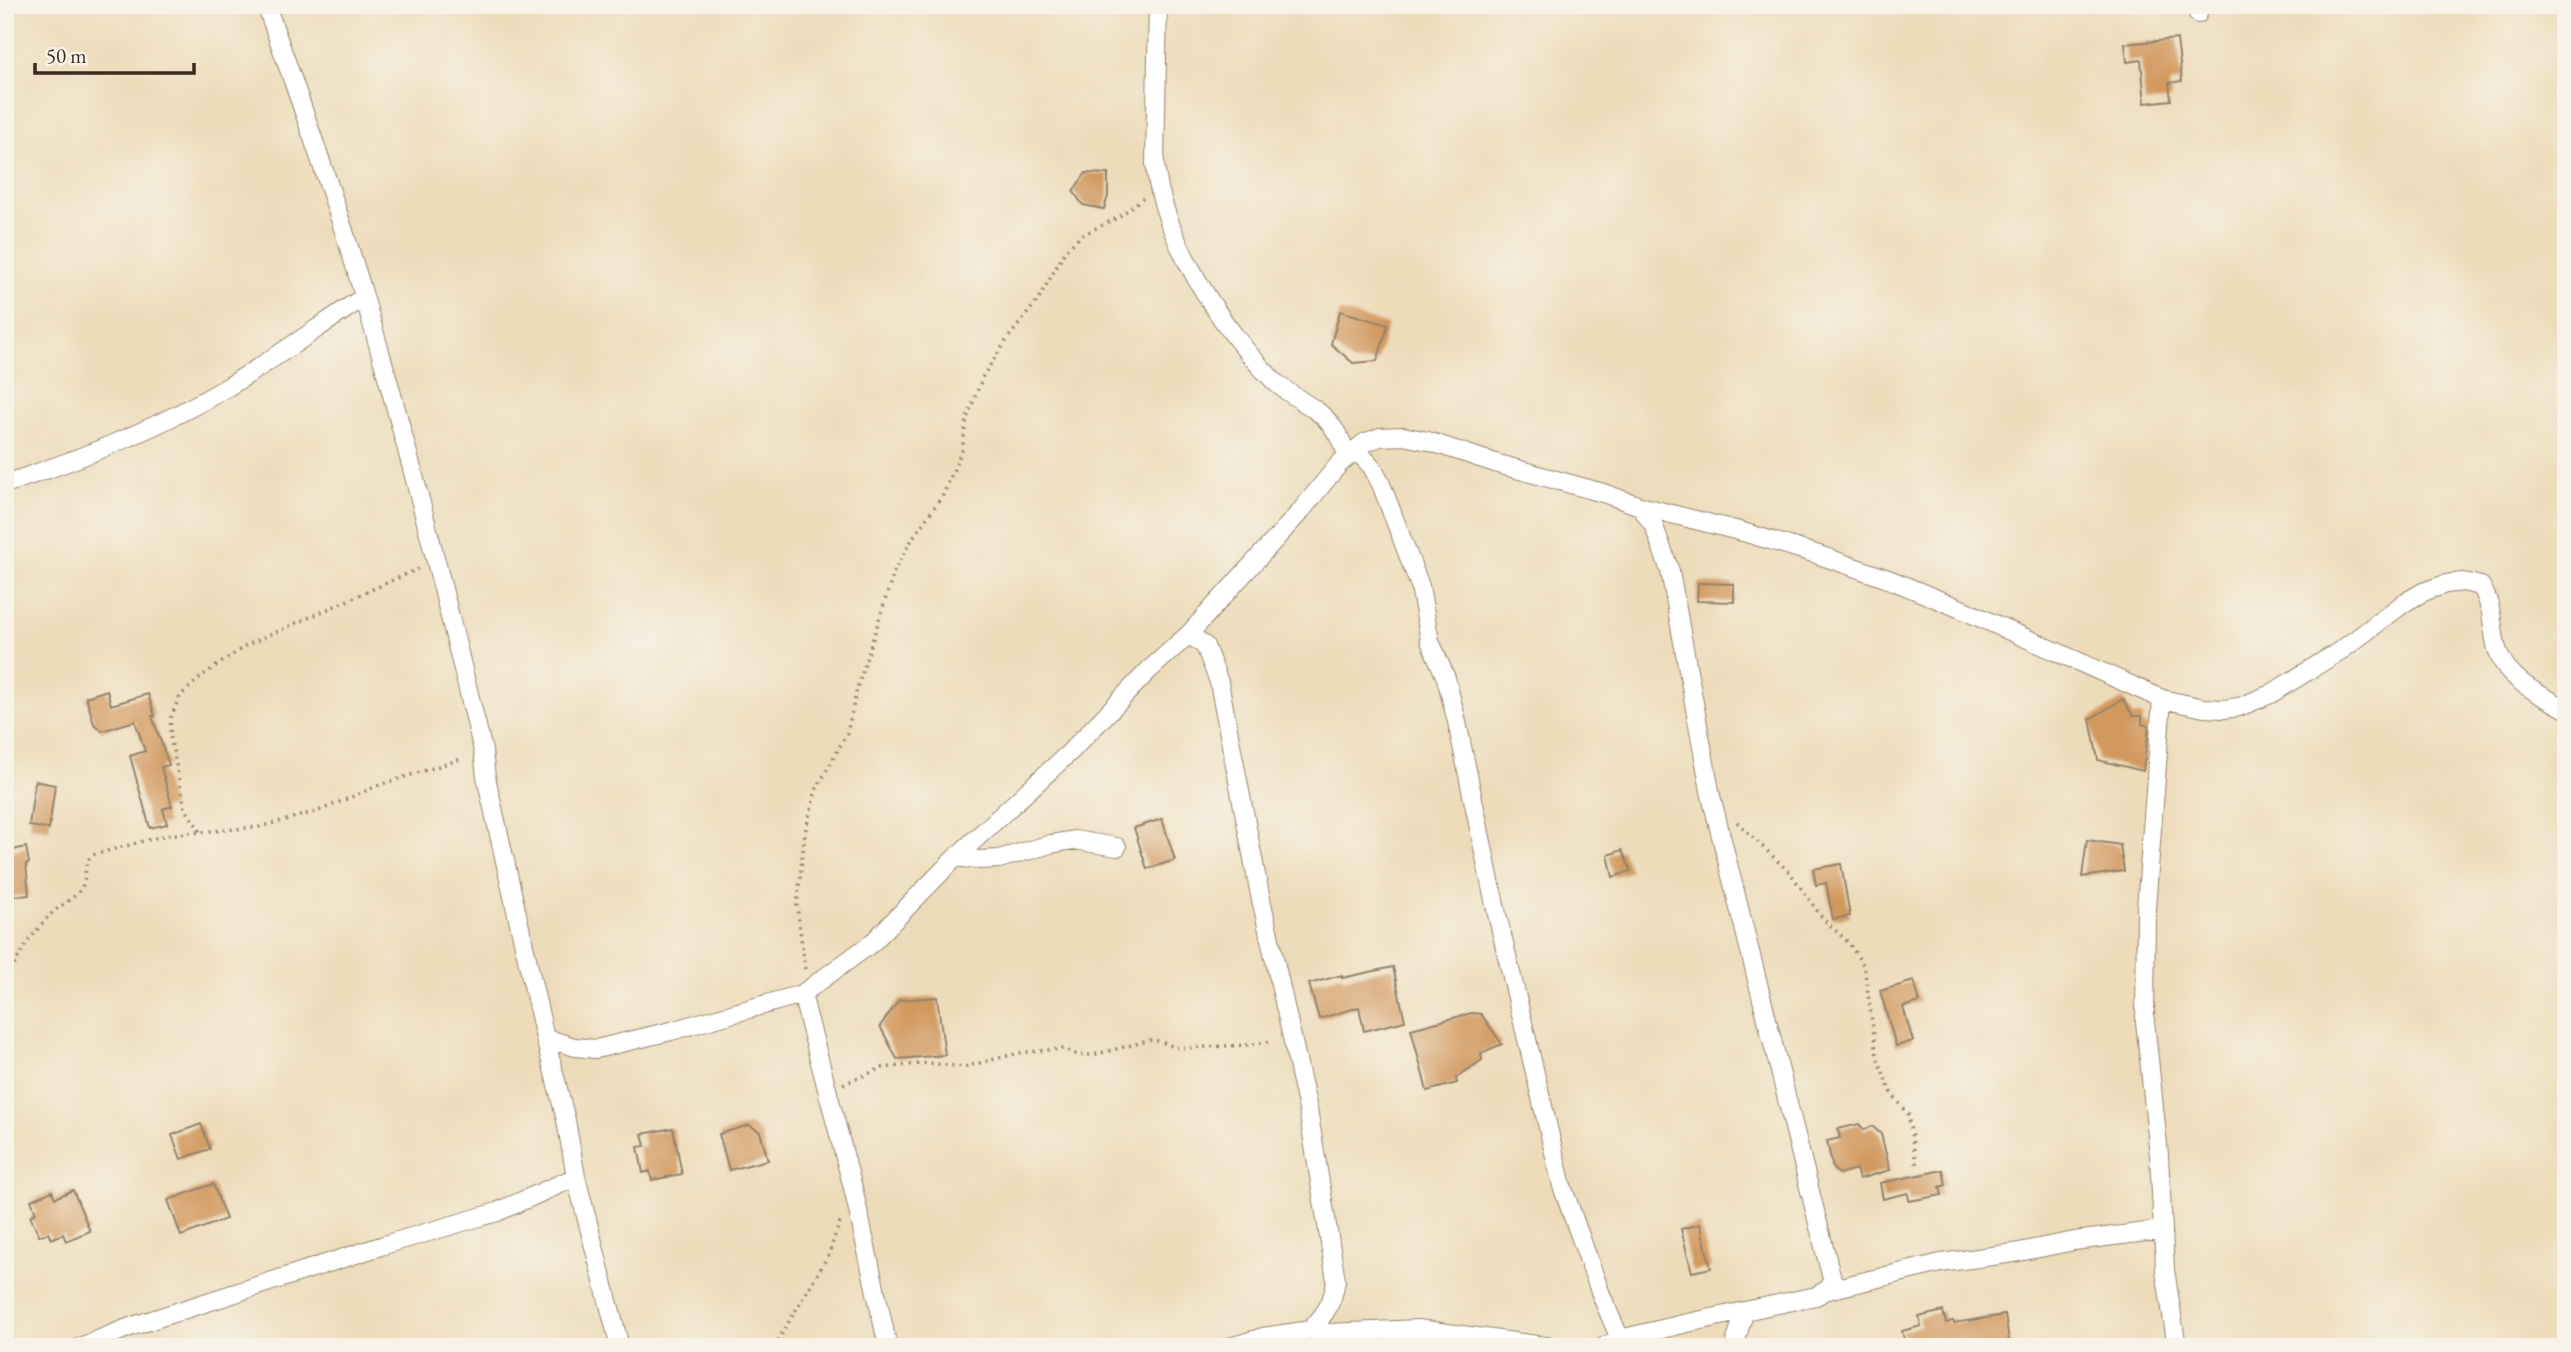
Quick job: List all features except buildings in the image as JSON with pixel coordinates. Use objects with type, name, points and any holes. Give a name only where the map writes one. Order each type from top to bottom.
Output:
[{"type":"street","points":[[266,5],[315,141],[364,297],[436,561],[483,751],[486,777],[566,1120],[576,1177],[620,1347]]},
{"type":"street","points":[[1158,5],[1155,130],[1157,188],[1166,214],[1201,290],[1276,383],[1317,410],[1330,422],[1351,453],[1363,457],[1372,467],[1381,484],[1420,586],[1430,641],[1446,678],[1496,910],[1562,1186],[1620,1339]]},
{"type":"street","points":[[5,484],[94,451],[187,409],[226,388],[364,297]]},
{"type":"street","points":[[545,1038],[575,1047],[596,1049],[671,1031],[808,990],[872,943],[956,857],[1070,752],[1148,671],[1189,634],[1351,453],[1364,443],[1391,436],[1428,441],[1640,506],[1743,532],[1891,580],[2162,699],[2204,708],[2224,709],[2251,703],[2271,694],[2343,649],[2423,592],[2446,584],[2463,582],[2481,586],[2490,601],[2498,651],[2516,680],[2566,709]]},
{"type":"street","points":[[1640,506],[1654,526],[1670,570],[1711,796],[1832,1279],[1828,1290]]},
{"type":"street","points":[[1189,634],[1205,646],[1219,682],[1259,890],[1308,1109],[1336,1280],[1333,1300],[1324,1316],[1310,1330]]},
{"type":"street","points":[[2162,699],[2146,908],[2145,1021],[2159,1155],[2165,1270],[2176,1347]]},
{"type":"street","points":[[956,857],[999,859],[1074,840],[1116,847]]},
{"type":"street","points":[[808,990],[828,1091],[855,1192],[888,1347]]},
{"type":"street","points":[[80,1347],[130,1327],[345,1257],[497,1212],[576,1177]]},
{"type":"street","points":[[1603,1347],[1620,1339],[1816,1296],[1828,1290],[1941,1263],[2086,1239],[2162,1230]]},
{"type":"street","points":[[1734,1347],[1744,1313]]},
{"type":"street","points":[[1418,1329],[1443,1347]]},
{"type":"street","points":[[1230,1347],[1263,1337],[1310,1330],[1328,1333],[1418,1329],[1552,1347]]},
{"type":"path","points":[[808,990],[797,906],[805,832],[816,790],[847,733],[857,689],[895,569],[943,495],[962,450],[967,418],[983,376],[1038,300],[1066,250],[1082,235],[1116,218],[1157,188]]},
{"type":"path","points":[[200,831],[185,808],[170,736],[171,717],[180,696],[203,675],[247,645],[436,561]]},
{"type":"path","points":[[5,984],[26,946],[50,915],[84,883],[87,860],[92,855],[166,835],[259,827],[321,810],[382,784],[483,751]]},
{"type":"path","points":[[1711,796],[1791,874],[1823,919],[1848,942],[1864,966],[1877,1056],[1891,1091],[1908,1114],[1916,1168]]},
{"type":"path","points":[[828,1091],[882,1068],[928,1063],[964,1067],[1019,1053],[1046,1050],[1064,1049],[1079,1055],[1093,1055],[1151,1040],[1182,1048],[1248,1045],[1292,1037]]},
{"type":"path","points":[[774,1347],[828,1256],[836,1228],[855,1192]]}]
